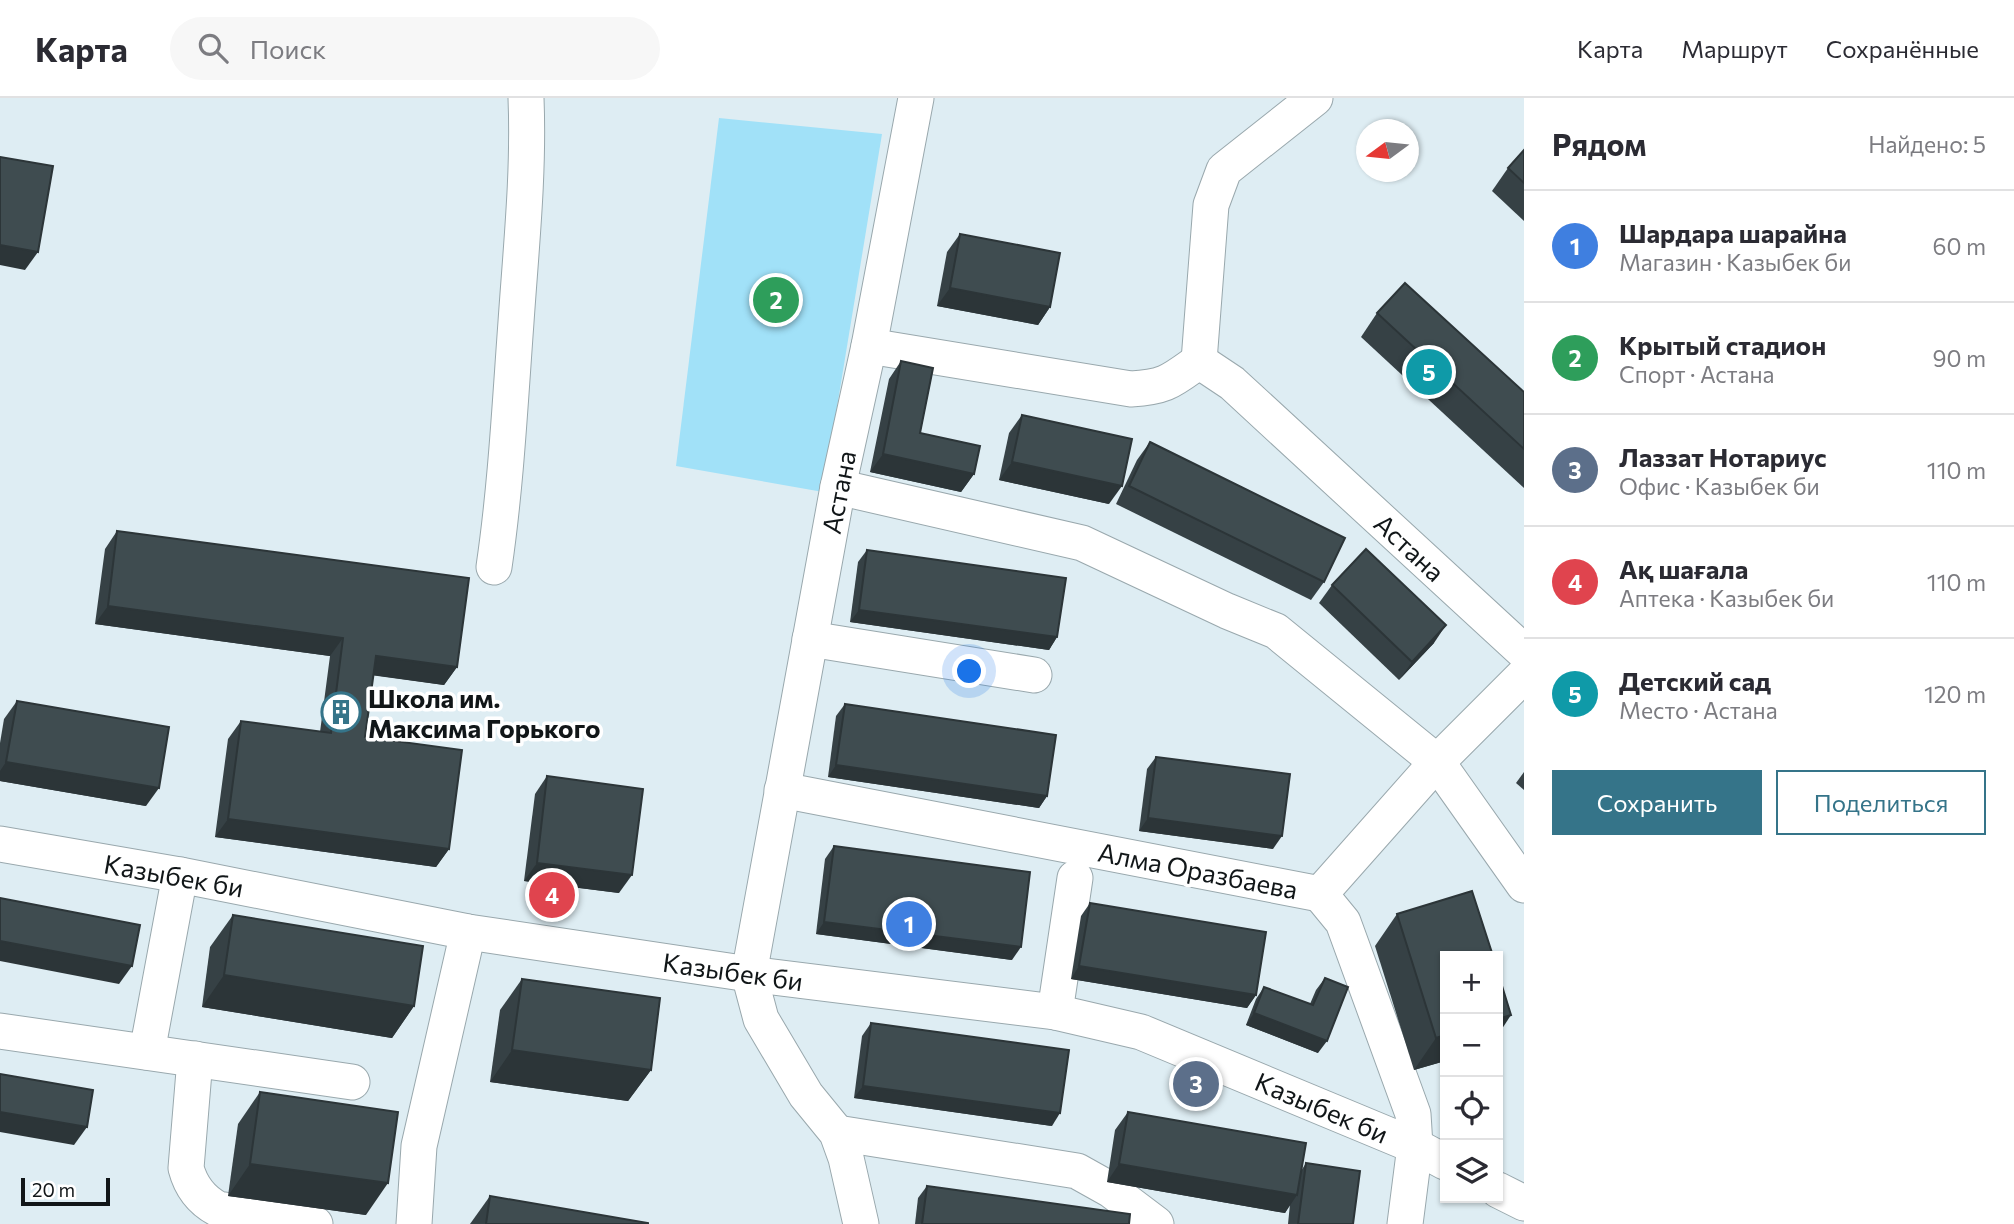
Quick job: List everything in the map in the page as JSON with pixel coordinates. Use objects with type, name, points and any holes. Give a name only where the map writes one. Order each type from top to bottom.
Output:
[{"type":"street","points":[[494,567],[503,504],[518,302],[527,135],[526,98]]},
{"type":"street","name":"Астана","points":[[749,974],[838,487],[869,346],[916,98]]},
{"type":"street","points":[[869,346],[1131,389],[1156,388],[1171,381],[1199,361],[1211,205],[1224,170],[1315,98]]},
{"type":"street","name":"Астана","points":[[1199,361],[1232,383],[1524,652]]},
{"type":"street","points":[[838,487],[1083,543],[1227,611],[1276,631],[1437,762],[1524,885]]},
{"type":"street","points":[[810,639],[1034,676]]},
{"type":"street","name":"Алма Оразбаева","points":[[782,790],[1320,894],[1437,762],[1524,675]]},
{"type":"street","name":"Казыбек би","points":[[0,844],[468,932],[749,974],[1055,1012],[1141,1032],[1415,1146],[1440,1159]]},
{"type":"street","points":[[148,1052],[180,876]]},
{"type":"street","points":[[1055,1012],[1074,878]]},
{"type":"street","points":[[1320,894],[1343,922],[1413,1114],[1415,1146],[1405,1224]]},
{"type":"street","points":[[414,1224],[419,1146],[468,932]]},
{"type":"street","points":[[749,974],[761,1018],[767,1029],[806,1095],[837,1133],[846,1158],[861,1224]]},
{"type":"street","points":[[0,1031],[352,1082]]},
{"type":"street","points":[[195,1059],[186,1168],[189,1182],[206,1203],[218,1209],[315,1224]]},
{"type":"street","points":[[837,1133],[1077,1171],[1111,1190],[1156,1224]]},
{"type":"street","points":[[1503,1192],[1524,1203]]},
{"type":"shaded area","points":[[719,118],[882,134],[823,492],[676,466]]},
{"type":"building","points":[[1524,150],[1524,183],[1508,168]]},
{"type":"building","points":[[0,157],[53,166],[38,252],[0,245]]},
{"type":"building","points":[[960,234],[1060,253],[1050,307],[950,288]]},
{"type":"building","points":[[1405,283],[1524,392],[1524,449],[1377,313]]},
{"type":"building","points":[[901,361],[933,368],[920,433],[980,446],[974,474],[883,454]]},
{"type":"building","points":[[1022,415],[1132,439],[1122,486],[1012,462]]},
{"type":"building","points":[[1150,442],[1345,538],[1324,582],[1129,486]]},
{"type":"building","name":"Школа им. Максима Горького","points":[[117,531],[469,578],[457,667],[376,656],[365,737],[462,750],[449,849],[228,819],[241,721],[331,733],[343,638],[108,606]]},
{"type":"building","points":[[1366,549],[1446,625],[1412,662],[1332,585]]},
{"type":"building","points":[[867,550],[1066,578],[1057,637],[859,610]]},
{"type":"building","points":[[17,701],[169,727],[159,788],[6,762]]},
{"type":"building","points":[[845,704],[1056,735],[1047,796],[836,765]]},
{"type":"building","points":[[1156,757],[1290,774],[1282,836],[1148,818]]},
{"type":"building","points":[[547,776],[643,789],[632,875],[537,863]]},
{"type":"building","points":[[834,846],[1030,872],[1021,947],[824,922]]},
{"type":"building","points":[[1472,891],[1491,951],[1440,951],[1440,1037],[1436,1038],[1397,914]]},
{"type":"building","points":[[0,898],[140,925],[132,966],[0,941]]},
{"type":"building","points":[[1090,903],[1266,932],[1256,995],[1079,966]]},
{"type":"building","points":[[233,915],[423,946],[414,1006],[224,975]]},
{"type":"building","points":[[1325,978],[1348,987],[1327,1041],[1254,1013],[1264,987],[1313,1005]]},
{"type":"building","points":[[522,979],[660,998],[651,1070],[512,1050]]},
{"type":"building","points":[[1503,989],[1511,1015],[1503,1017]]},
{"type":"building","points":[[871,1023],[1069,1050],[1060,1113],[863,1086]]},
{"type":"building","points":[[0,1074],[93,1090],[87,1127],[0,1112]]},
{"type":"building","points":[[260,1092],[398,1112],[388,1183],[250,1164]]},
{"type":"building","points":[[1128,1112],[1306,1143],[1297,1195],[1119,1164]]},
{"type":"building","points":[[1306,1163],[1360,1171],[1353,1224],[1298,1224]]},
{"type":"building","points":[[927,1186],[1130,1214],[1129,1224],[922,1224]]},
{"type":"building","points":[[490,1196],[648,1223],[648,1224],[486,1224]]},
{"type":"place","name":"Крытый стадион","points":[[776,300]]},
{"type":"place","name":"Детский сад","points":[[1429,372]]},
{"type":"place","name":"Школа им. Максима Горького","points":[[341,712]]},
{"type":"place","name":"Ақ шағала","points":[[552,895]]},
{"type":"place","name":"Шардара шарайна","points":[[909,924]]},
{"type":"place","name":"Лаззат Нотариус","points":[[1196,1084]]}]
